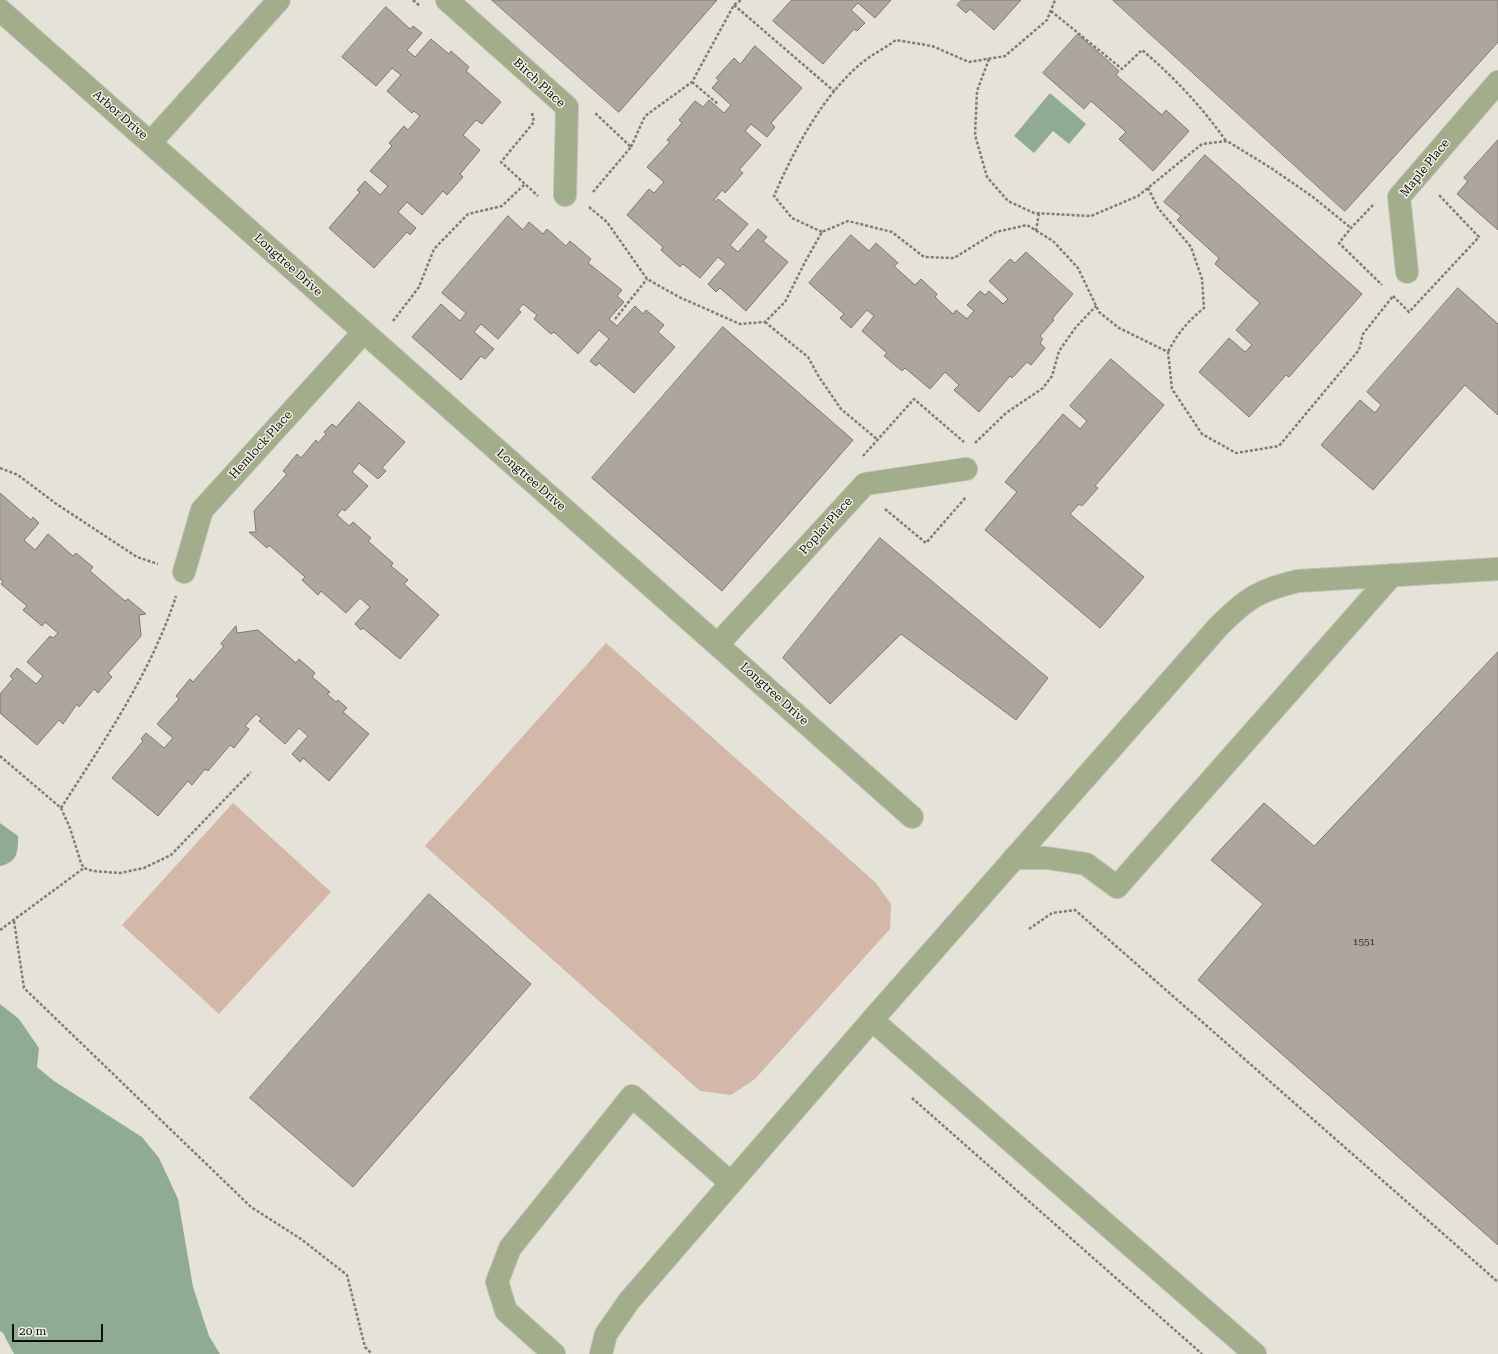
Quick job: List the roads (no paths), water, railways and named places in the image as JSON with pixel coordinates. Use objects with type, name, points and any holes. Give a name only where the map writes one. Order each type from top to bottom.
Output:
[{"type":"street","name":"Arbor Drive","points":[[0,10],[151,142],[279,0]]},
{"type":"street","name":"Birch Place","points":[[447,0],[567,107],[574,199]]},
{"type":"street","name":"Maple Place","points":[[1407,272],[1399,197],[1498,82]]},
{"type":"street","name":"Longtree Drive","points":[[151,142],[362,332],[718,644],[912,817]]},
{"type":"street","name":"Hemlock Place","points":[[184,572],[202,510],[362,332]]},
{"type":"street","name":"Poplar Place","points":[[718,644],[865,484],[966,469]]},
{"type":"street","points":[[601,1354],[606,1334],[629,1302],[1014,858],[1218,627],[1242,603],[1271,588],[1298,581],[1498,569]]},
{"type":"street","points":[[1014,858],[1047,858],[1086,864],[1117,887],[1392,575]]},
{"type":"street","points":[[872,1020],[1255,1354]]},
{"type":"street","points":[[554,1354],[506,1311],[497,1282],[510,1248],[632,1096],[731,1183]]}]
